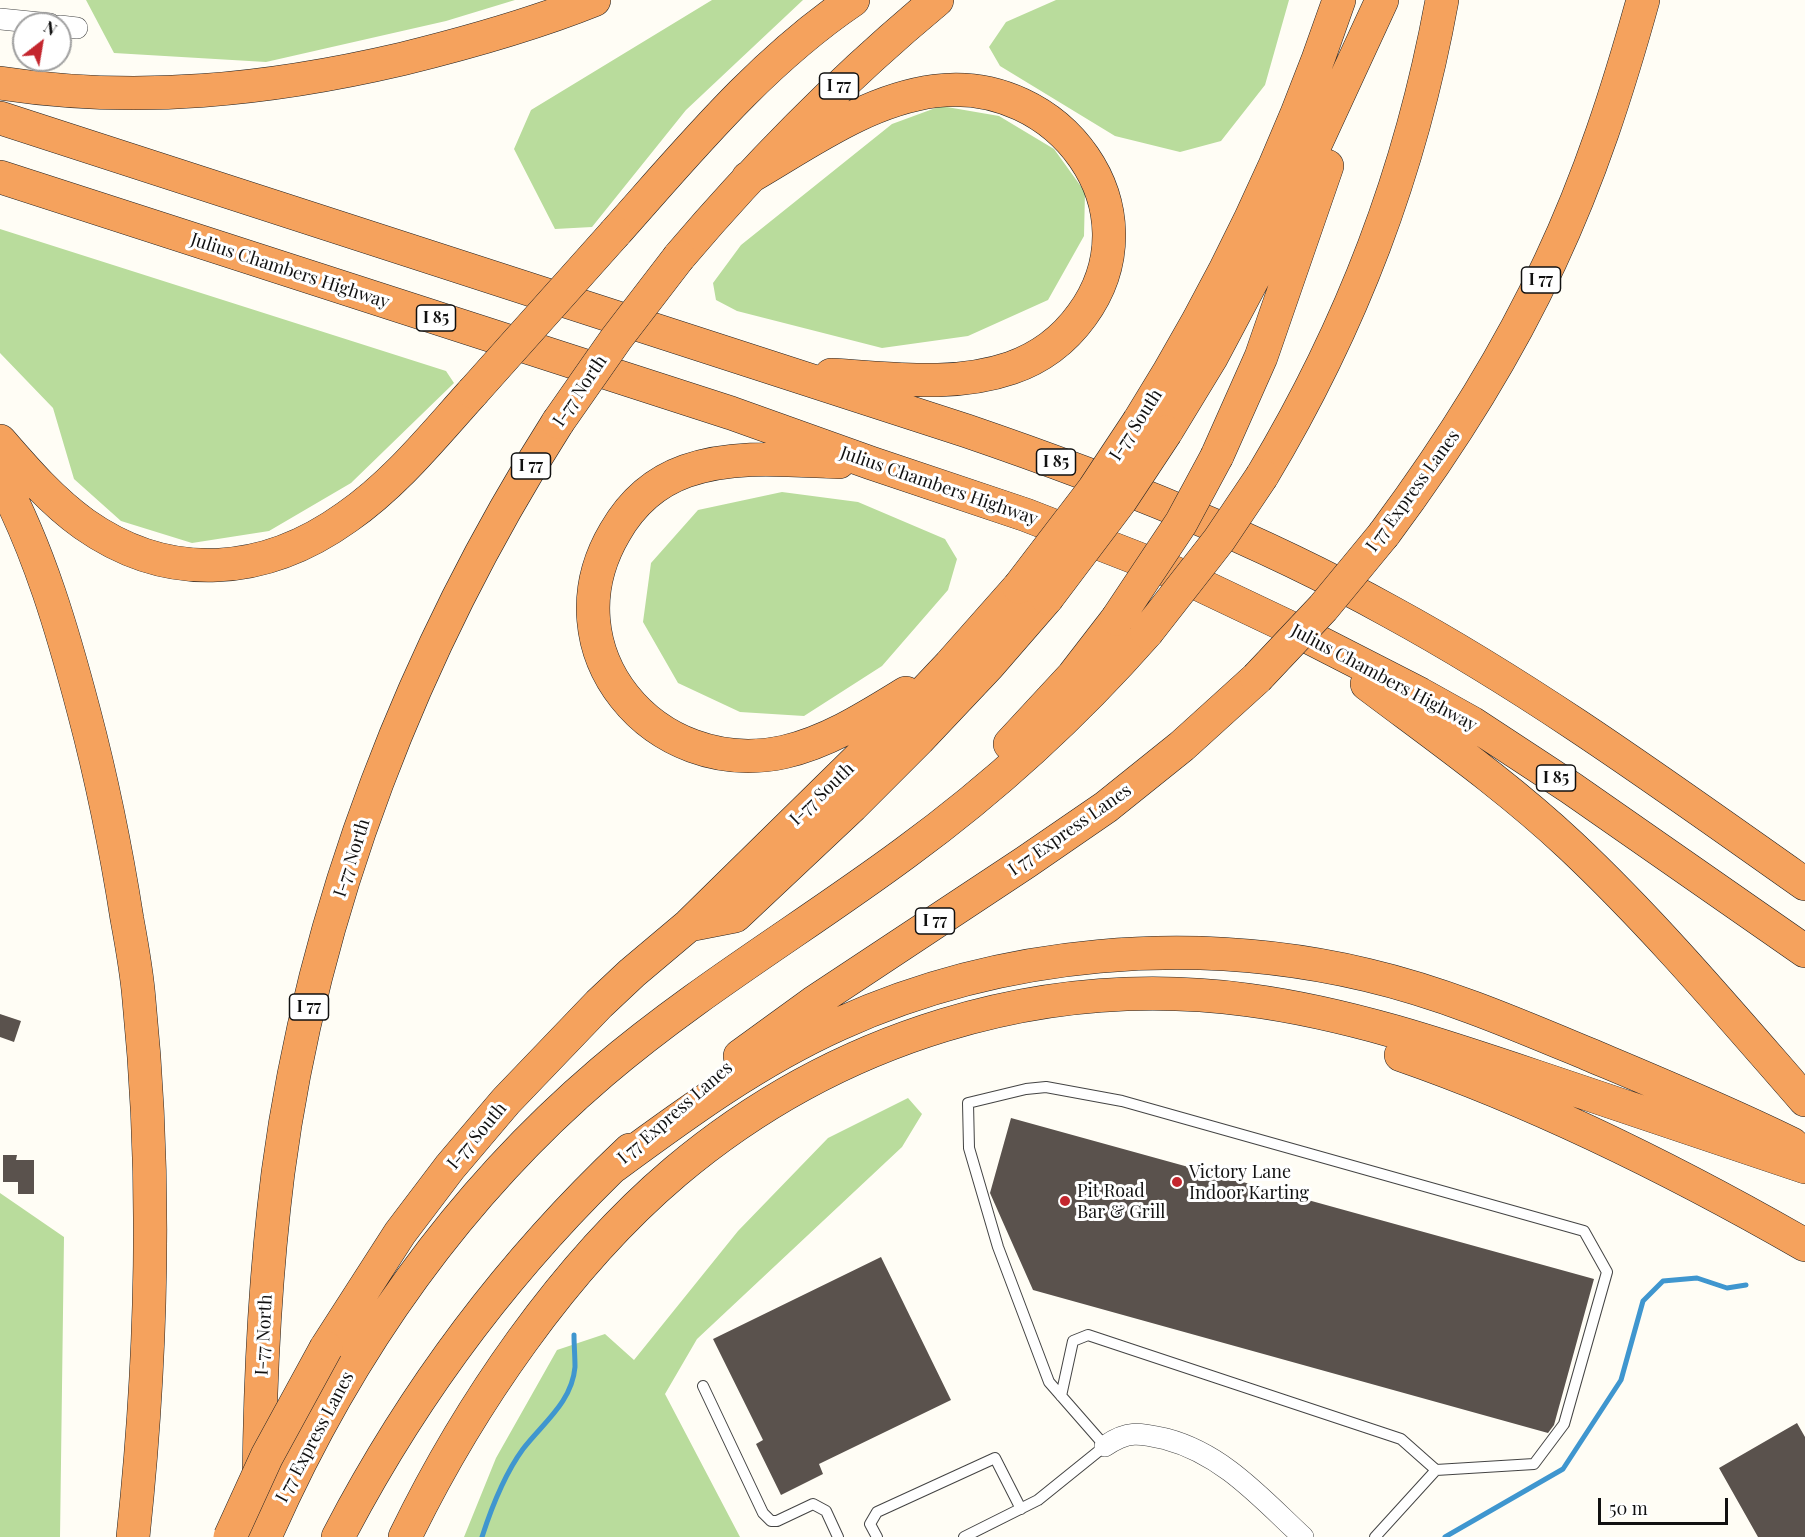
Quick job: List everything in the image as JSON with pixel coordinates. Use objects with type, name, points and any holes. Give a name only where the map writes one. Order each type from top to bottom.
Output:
[{"type":"highway","points":[[0,83],[63,90],[127,93],[222,90],[273,83],[375,65],[434,51],[537,21],[594,0]]},
{"type":"highway","points":[[0,441],[62,507],[110,540],[136,553],[173,563],[232,566],[290,550],[349,517],[406,465],[747,87],[806,34],[853,0]]},
{"type":"highway","name":"I 77","points":[[748,178],[851,75],[937,0]]},
{"type":"highway","name":"I-77 South","points":[[1152,427],[1198,323],[1251,219],[1306,91],[1339,0]]},
{"type":"highway","name":"I 77 Express Lanes","points":[[265,1537],[295,1470],[325,1414],[381,1320],[428,1253],[480,1191],[531,1137],[603,1071],[644,1038],[710,989],[863,884],[1011,770],[1071,714],[1147,632],[1214,548],[1262,476],[1299,412],[1327,359],[1372,254],[1412,135],[1433,50],[1442,0]]},
{"type":"highway","name":"I 77 Express Lanes","points":[[338,1537],[397,1434],[468,1330],[524,1262],[614,1166],[688,1098],[775,1030],[1026,862],[1144,777],[1220,713],[1257,678],[1323,608],[1384,534],[1437,461],[1486,385],[1515,333],[1551,261],[1601,138],[1643,0]]},
{"type":"highway","points":[[689,925],[735,916],[852,806],[988,666],[1033,593],[1115,508],[1152,427],[1211,358],[1260,267],[1377,9]]},
{"type":"highway","points":[[863,884],[1026,727],[1072,676],[1117,619],[1181,523],[1217,456],[1248,390],[1281,303],[1377,9]]},
{"type":"highway","points":[[748,178],[843,123],[890,102],[936,91],[975,91],[992,94],[1023,105],[1052,122],[1065,133],[1081,152],[1094,174],[1105,208],[1108,233],[1106,259],[1094,295],[1074,326],[1046,352],[992,374],[950,380],[783,372]]},
{"type":"highway","name":"I 85","points":[[0,118],[1046,458],[1199,518],[1261,546],[1390,611],[1458,650],[1554,710],[1805,884]]},
{"type":"highway","name":"Julius Chambers Highway","points":[[0,177],[730,413],[1026,515],[1175,573],[1293,628],[1472,723],[1571,788],[1805,951]]},
{"type":"highway","name":"I-77 North","points":[[258,1537],[261,1365],[271,1235],[288,1111],[319,966],[369,806],[416,685],[471,572],[504,511],[558,422],[622,330],[679,257],[748,178]]},
{"type":"highway","points":[[871,463],[770,459],[722,463],[686,471],[656,486],[643,496],[620,522],[602,557],[597,575],[593,613],[607,669],[627,702],[655,726],[692,747],[714,753],[760,756],[810,745],[865,718],[950,665]]},
{"type":"highway","points":[[0,477],[25,529],[75,677],[112,830],[139,999],[147,1095],[150,1265],[145,1408],[133,1537]]},
{"type":"highway","name":"I-77 South","points":[[230,1537],[267,1456],[326,1348],[400,1233],[485,1125],[535,1069],[599,1004],[689,925],[899,719],[950,665],[1033,593]]},
{"type":"highway","points":[[1293,628],[1488,775],[1570,845],[1679,958],[1805,1100]]},
{"type":"highway","points":[[1712,819],[1805,861]]},
{"type":"highway","points":[[614,1166],[741,1076],[805,1040],[869,1011],[937,988],[1020,968],[1103,956],[1180,953],[1221,954],[1296,961],[1366,974],[1437,994],[1505,1019],[1690,1096],[1805,1150]]},
{"type":"highway","points":[[1170,994],[1363,1042],[1492,1089],[1560,1118],[1647,1160],[1805,1245]]},
{"type":"highway","points":[[405,1537],[444,1462],[515,1352],[587,1259],[672,1174],[729,1129],[792,1089],[883,1045],[984,1013],[1055,1000],[1112,995],[1210,996],[1266,1003],[1368,1024],[1450,1048],[1805,1167]]},
{"type":"street","points":[[1105,1446],[1117,1438],[1142,1434],[1188,1445],[1204,1452],[1236,1475],[1303,1537]]},
{"type":"lane","points":[[964,1537],[1038,1500],[1105,1446],[1049,1382],[998,1247],[969,1148],[968,1103],[1046,1086],[1122,1101],[1584,1231],[1607,1272],[1564,1424],[1534,1464],[1436,1470],[1375,1537]]},
{"type":"lane","points":[[1061,1396],[1073,1341],[1088,1335],[1401,1439],[1436,1470]]},
{"type":"lane","points":[[703,1386],[763,1513],[771,1521],[777,1521],[813,1504],[820,1506],[826,1511],[838,1537]]},
{"type":"lane","points":[[876,1537],[870,1524],[877,1512],[995,1458],[1020,1509]]},
{"type":"green space","points":[[86,0],[515,0],[446,21],[266,62],[114,53]]},
{"type":"green space","points":[[712,0],[803,0],[686,110],[592,227],[555,229],[514,149],[531,110]]},
{"type":"green space","points":[[1056,0],[1289,0],[1265,85],[1221,141],[1180,152],[1115,136],[1000,66],[989,47],[1006,22]]},
{"type":"green space","points":[[941,106],[999,116],[1054,149],[1085,192],[1084,236],[1048,300],[968,336],[882,348],[737,311],[716,300],[713,283],[741,245],[892,124]]},
{"type":"green space","points":[[0,229],[446,371],[454,383],[351,483],[269,531],[192,543],[121,521],[74,479],[53,408],[0,353]]},
{"type":"green space","points":[[782,492],[858,502],[945,539],[957,559],[948,590],[882,666],[804,716],[740,712],[678,683],[643,622],[651,563],[698,510]]},
{"type":"green space","points":[[908,1098],[922,1114],[902,1147],[697,1339],[665,1394],[740,1537],[464,1537],[496,1458],[557,1350],[605,1334],[634,1360],[738,1231],[828,1138]]},
{"type":"green space","points":[[0,1193],[64,1237],[60,1537],[0,1537]]},
{"type":"building","points":[[0,1014],[21,1021],[14,1042],[0,1037]]},
{"type":"building","points":[[1011,1118],[1594,1279],[1554,1425],[1548,1433],[1033,1290],[990,1193]]},
{"type":"building","points":[[3,1155],[17,1155],[16,1160],[34,1160],[34,1194],[18,1194],[18,1182],[3,1182]]},
{"type":"building","points":[[881,1257],[951,1400],[819,1464],[823,1474],[781,1495],[756,1444],[763,1440],[713,1339]]},
{"type":"building","points":[[1797,1423],[1805,1437],[1805,1537],[1758,1537],[1719,1468]]},
{"type":"waterway","points":[[1445,1537],[1563,1469],[1621,1380],[1643,1301],[1663,1281],[1697,1278],[1727,1288],[1746,1285]]},
{"type":"waterway","points":[[482,1537],[494,1502],[510,1469],[523,1449],[563,1401],[568,1391],[575,1367],[574,1335]]},
{"type":"place","name":"Victory Lane Indoor Karting","points":[[1177,1182]]},
{"type":"place","name":"Pit Road Bar & Grill","points":[[1065,1201]]}]
